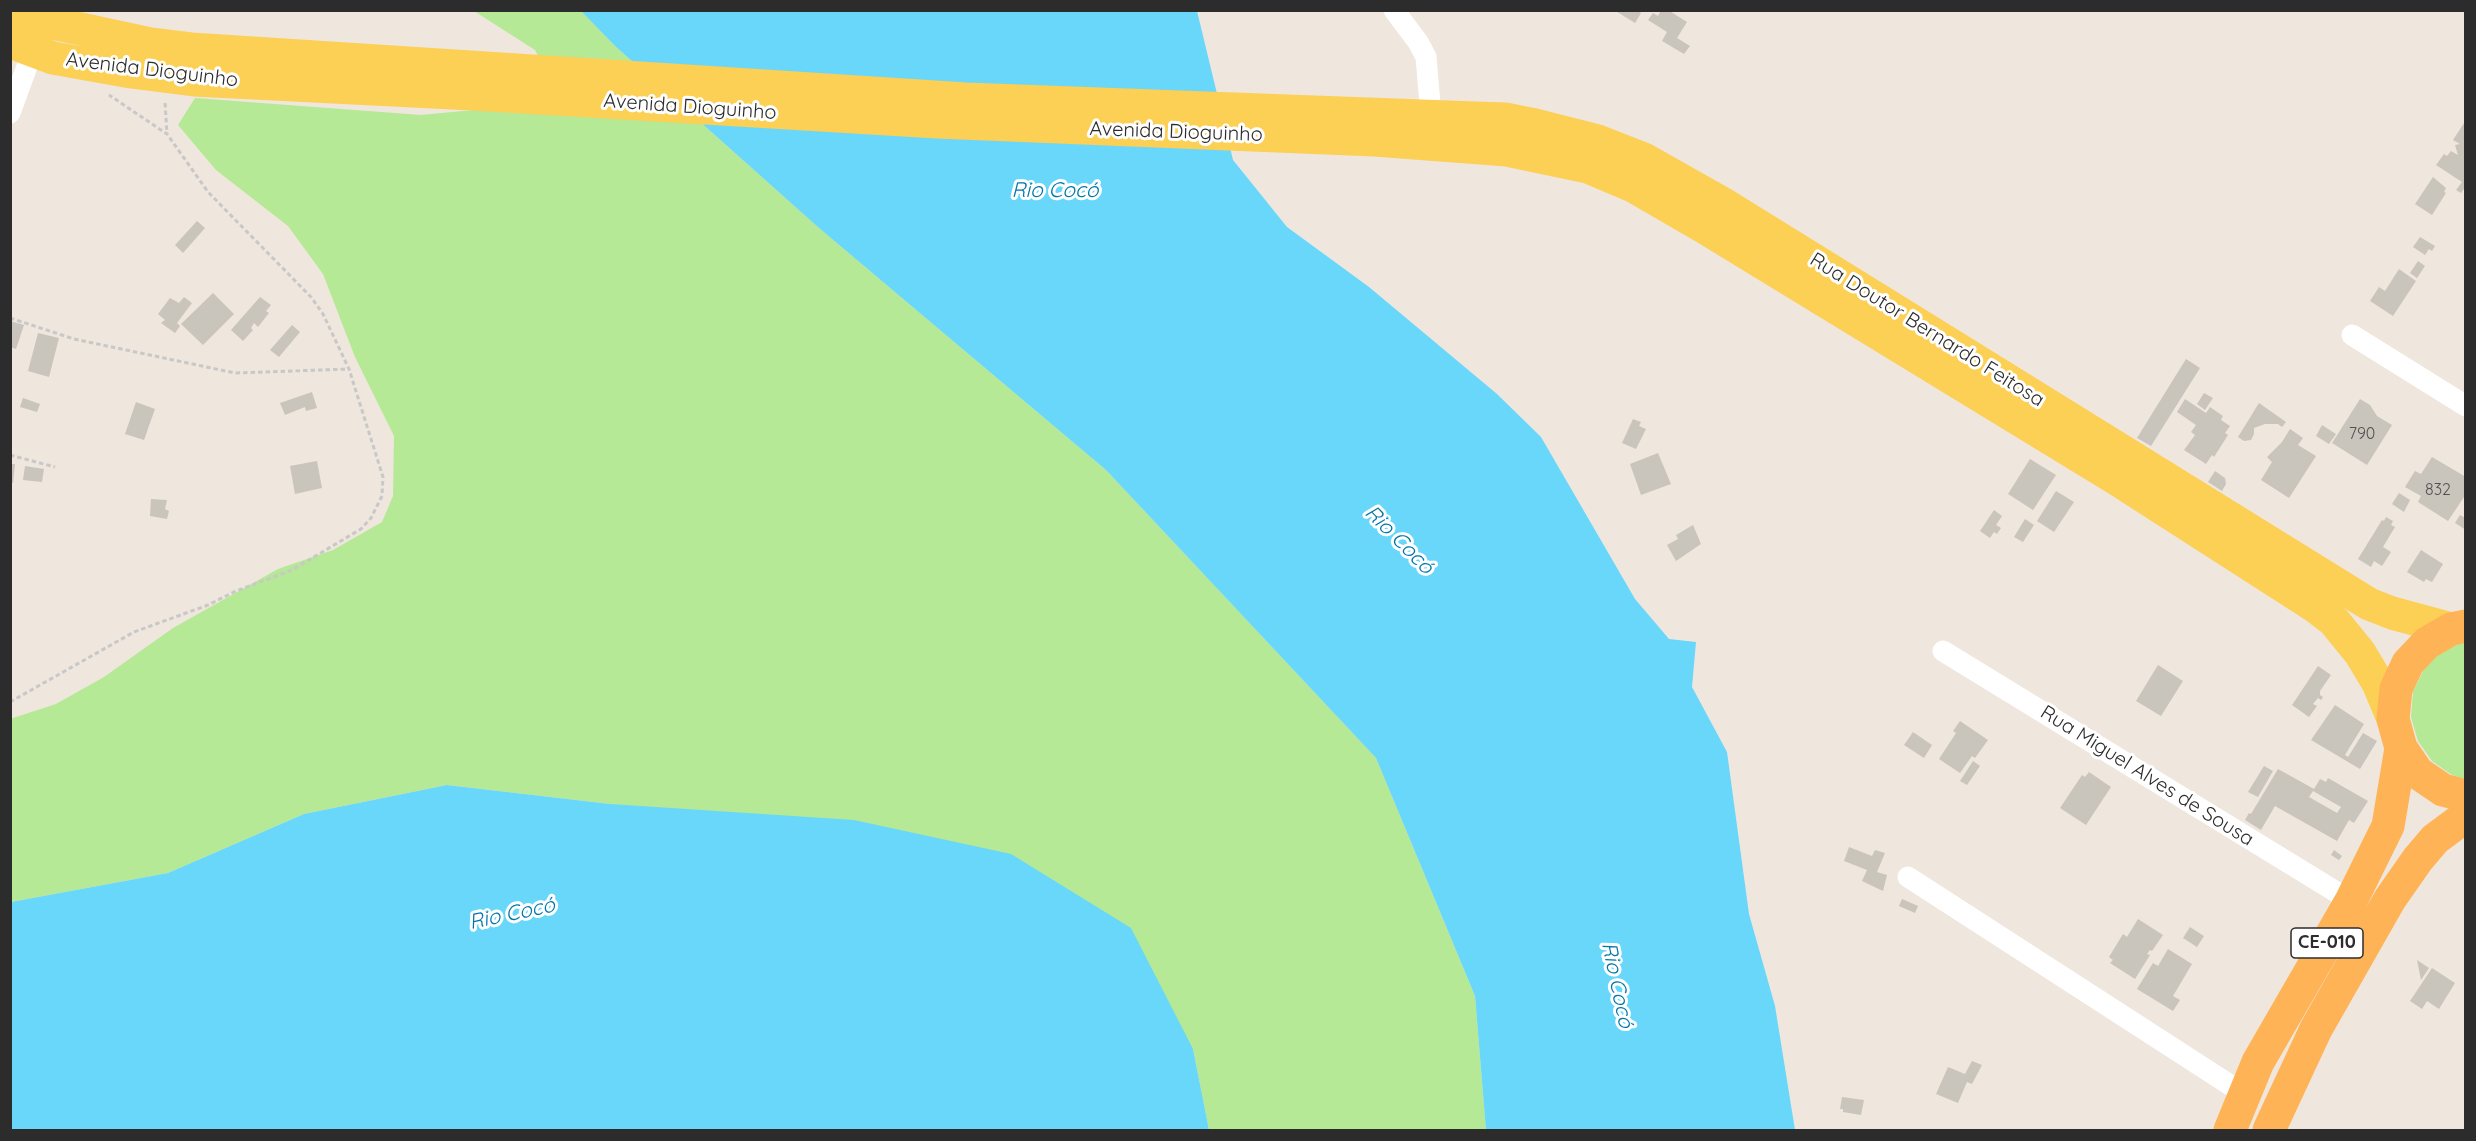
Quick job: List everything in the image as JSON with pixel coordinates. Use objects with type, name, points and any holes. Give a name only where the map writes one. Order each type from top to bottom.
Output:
[{"type":"highway","name":"CE-010","points":[[2230,1131],[2258,1062],[2351,901],[2388,826],[2397,733],[2396,689],[2408,663],[2427,643],[2461,627]]},
{"type":"highway","points":[[2397,733],[2418,772],[2443,790],[2466,796]]},
{"type":"highway","name":"CE-010","points":[[2269,1131],[2316,1029],[2390,899],[2435,839],[2466,816]]},
{"type":"main road","name":"Avenida Dioguinho","points":[[15,10],[39,20],[150,44],[236,52],[473,81]]},
{"type":"main road","name":"Avenida Dioguinho","points":[[22,46],[53,58],[194,80],[473,81],[966,99],[1375,127]]},
{"type":"main road","name":"Rua Doutor Bernardo Feitosa","points":[[1375,127],[1431,116],[1505,119],[1598,141],[1644,159],[1722,203],[2369,604],[2392,613],[2461,627]]},
{"type":"main road","name":"Rua Doutor Bernardo Feitosa","points":[[1375,127],[1535,155],[1588,167],[1633,186],[2123,483],[2313,605],[2334,621],[2361,653],[2378,684],[2397,733]]},
{"type":"street","points":[[1394,10],[1418,42],[1426,57],[1431,116]]},
{"type":"street","points":[[10,113],[22,46]]},
{"type":"street","points":[[2352,335],[2466,406]]},
{"type":"street","name":"Rua Miguel Alves de Sousa","points":[[1944,651],[2351,901]]},
{"type":"street","points":[[1908,877],[2244,1095]]},
{"type":"path","points":[[10,702],[135,632],[208,606],[236,591],[292,570],[361,529],[382,496],[383,477],[349,369],[323,314],[311,297],[208,192],[167,134]]},
{"type":"path","points":[[10,318],[74,339],[235,373],[349,369]]},
{"type":"path","points":[[10,455],[56,468]]},
{"type":"green space","points":[[474,11],[581,11],[615,46],[819,228],[1106,470],[1376,758],[1475,996],[1486,1130],[1209,1130],[1193,1049],[610,804],[447,785],[304,814],[168,873],[11,902],[10,719],[56,704],[104,677],[173,628],[278,569],[333,550],[382,522],[393,496],[394,436],[355,357],[323,274],[288,226],[216,170],[178,125],[195,98],[421,115],[484,109],[549,75],[535,50]]},
{"type":"green space","points":[[2465,642],[2465,779],[2452,775],[2432,761],[2418,741],[2411,717],[2413,692],[2423,671],[2438,654],[2458,643]]},
{"type":"water","name":"Rio Cocó","points":[[581,11],[1197,11],[1233,160],[1287,227],[1369,287],[1497,394],[1541,437],[1635,599],[1669,639],[1696,642],[1692,687],[1727,752],[1749,914],[1775,1006],[1795,1130],[1486,1130],[1475,996],[1376,758],[1106,470],[819,228],[615,46]]},
{"type":"water","name":"Rio Cocó","points":[[447,785],[610,804],[854,820],[1011,854],[1131,928],[1193,1049],[1209,1130],[11,1130],[11,902],[168,873],[304,814]]},
{"type":"building","points":[[1614,10],[1637,10],[1641,13],[1635,23]]},
{"type":"building","points":[[1661,10],[1668,10],[1687,22],[1677,38],[1690,46],[1684,54],[1662,41],[1667,32],[1648,20],[1653,13],[1658,16]]},
{"type":"building","points":[[2466,120],[2466,186],[2461,193],[2456,190],[2462,182],[2436,165],[2444,154],[2447,156],[2451,151],[2458,155],[2455,145],[2460,144],[2453,140]]},
{"type":"building","points":[[2433,177],[2446,188],[2444,192],[2446,193],[2432,215],[2415,204]]},
{"type":"building","points":[[197,221],[205,228],[183,253],[175,245]]},
{"type":"building","points":[[2420,237],[2435,246],[2425,255],[2413,247]]},
{"type":"building","points":[[2418,261],[2425,266],[2417,278],[2410,273]]},
{"type":"building","points":[[2399,269],[2416,281],[2393,316],[2370,301],[2379,287],[2385,291]]},
{"type":"building","points":[[213,293],[234,314],[203,345],[181,324]]},
{"type":"building","points":[[184,297],[192,303],[177,323],[180,326],[175,333],[161,323],[165,320],[158,314],[170,298],[179,303]]},
{"type":"building","points":[[260,297],[271,305],[266,311],[269,313],[258,327],[254,323],[251,328],[253,330],[243,341],[231,330]]},
{"type":"building","points":[[10,321],[24,325],[16,349],[10,347]]},
{"type":"building","points":[[292,325],[300,332],[279,357],[270,350]]},
{"type":"building","points":[[38,333],[59,338],[49,377],[28,371]]},
{"type":"building","points":[[2186,359],[2200,368],[2151,446],[2137,438]]},
{"type":"building","points":[[312,392],[317,408],[306,411],[305,407],[285,415],[280,403]]},
{"type":"building","points":[[2204,393],[2213,398],[2205,410],[2197,404]]},
{"type":"building","points":[[23,398],[40,404],[37,412],[20,407]]},
{"type":"building","points":[[2185,399],[2206,413],[2210,407],[2223,416],[2221,420],[2230,426],[2225,433],[2228,435],[2214,457],[2212,455],[2206,464],[2184,450],[2195,435],[2191,432],[2196,425],[2177,412]]},
{"type":"building","points":[[2360,399],[2370,405],[2377,416],[2392,425],[2367,465],[2332,443]]},
{"type":"building","points":[[136,402],[155,409],[144,440],[125,434]]},
{"type":"building","points":[[2259,403],[2286,422],[2282,427],[2278,424],[2265,424],[2254,428],[2251,440],[2244,441],[2238,437]]},
{"type":"building","points":[[1633,419],[1641,422],[1639,426],[1646,429],[1636,449],[1622,443]]},
{"type":"building","points":[[2322,425],[2336,434],[2329,444],[2316,436]]},
{"type":"building","points":[[2290,429],[2303,438],[2298,445],[2316,456],[2289,498],[2261,480],[2272,462],[2267,457],[2282,442]]},
{"type":"building","points":[[1658,453],[1671,484],[1641,495],[1630,464]]},
{"type":"building","points":[[2432,457],[2466,477],[2466,494],[2448,521],[2418,502],[2421,496],[2405,487],[2415,471],[2421,474]]},
{"type":"building","points":[[2030,459],[2056,475],[2033,510],[2008,494]]},
{"type":"building","points":[[317,461],[322,488],[295,494],[290,466]]},
{"type":"building","points":[[10,464],[15,464],[13,483],[10,483]]},
{"type":"building","points":[[25,466],[44,469],[42,482],[23,480]]},
{"type":"building","points":[[2215,471],[2225,478],[2226,484],[2222,491],[2208,482]]},
{"type":"building","points":[[2056,491],[2074,502],[2054,532],[2037,521]]},
{"type":"building","points":[[2399,493],[2410,500],[2404,512],[2392,504]]},
{"type":"building","points":[[151,499],[167,500],[165,509],[169,511],[167,519],[150,516]]},
{"type":"building","points":[[1994,510],[2002,516],[1996,525],[2001,528],[1990,538],[1980,531]]},
{"type":"building","points":[[2460,515],[2466,518],[2466,530],[2455,523]]},
{"type":"building","points":[[2386,517],[2393,521],[2391,525],[2395,527],[2383,547],[2391,552],[2382,566],[2374,561],[2371,567],[2358,559]]},
{"type":"building","points":[[2025,519],[2034,525],[2023,542],[2014,537]]},
{"type":"building","points":[[1693,525],[1701,544],[1676,561],[1667,545],[1678,539],[1676,535]]},
{"type":"building","points":[[2421,550],[2443,564],[2432,582],[2426,579],[2424,582],[2407,572]]},
{"type":"building","points":[[2158,665],[2183,681],[2161,716],[2136,701]]},
{"type":"building","points":[[2318,666],[2331,675],[2320,691],[2323,697],[2321,700],[2318,698],[2313,704],[2317,706],[2309,717],[2292,705]]},
{"type":"building","points":[[2335,705],[2364,724],[2345,755],[2348,757],[2363,733],[2377,741],[2360,769],[2311,740]]},
{"type":"building","points":[[1960,721],[1988,740],[1975,758],[1972,756],[1960,773],[1939,759],[1956,733],[1953,731]]},
{"type":"building","points":[[1913,732],[1932,745],[1924,758],[1904,745]]},
{"type":"building","points":[[1973,761],[1980,766],[1967,785],[1960,781]]},
{"type":"building","points":[[2264,766],[2273,771],[2258,797],[2248,792]]},
{"type":"building","points":[[2278,769],[2314,789],[2320,779],[2326,782],[2328,778],[2368,801],[2354,823],[2349,820],[2337,841],[2275,806],[2261,830],[2245,820],[2249,813],[2251,814]],"holes":[[[2313,791],[2341,807],[2337,813],[2309,797]]]},
{"type":"building","points":[[2089,772],[2111,787],[2086,825],[2060,808],[2082,775],[2085,777]]},
{"type":"building","points":[[1849,847],[1872,856],[1875,850],[1885,853],[1877,872],[1887,875],[1883,891],[1862,881],[1867,870],[1844,861]]},
{"type":"building","points":[[2334,850],[2342,856],[2339,860],[2331,855]]},
{"type":"building","points":[[1902,899],[1918,906],[1915,913],[1899,906]]},
{"type":"building","points":[[2138,919],[2163,935],[2152,951],[2150,950],[2147,954],[2150,955],[2135,979],[2110,963],[2113,960],[2109,957],[2123,934],[2127,937]]},
{"type":"building","points":[[2190,927],[2204,936],[2197,947],[2183,938]]},
{"type":"building","points":[[2168,949],[2192,964],[2173,996],[2180,1000],[2173,1011],[2137,989],[2153,963],[2158,966]]},
{"type":"building","points":[[2417,960],[2429,968],[2421,980]]},
{"type":"building","points":[[2432,968],[2455,983],[2439,1009],[2427,1001],[2422,1009],[2410,1001]]},
{"type":"building","points":[[1972,1061],[1982,1065],[1972,1084],[1967,1082],[1958,1103],[1936,1094],[1948,1067],[1965,1074]]},
{"type":"building","points":[[1842,1097],[1864,1100],[1861,1115],[1843,1112],[1843,1109],[1840,1109]]}]
